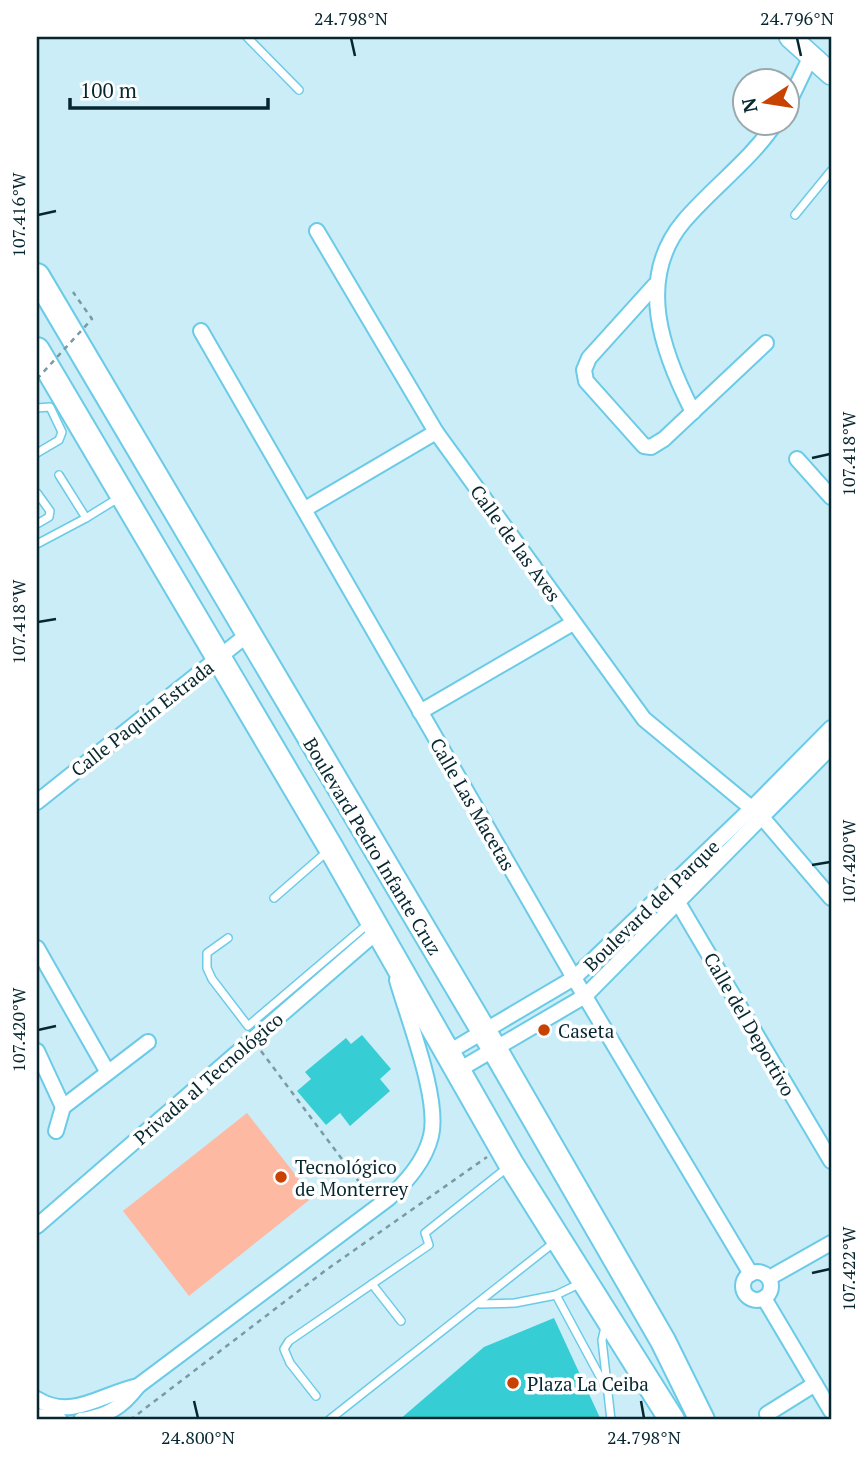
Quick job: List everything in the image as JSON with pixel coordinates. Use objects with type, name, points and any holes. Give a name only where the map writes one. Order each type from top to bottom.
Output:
[{"type":"highway","name":"Boulevard Pedro Infante Cruz","points":[[37,276],[489,1040],[663,1341],[702,1420]]},
{"type":"highway","name":"Boulevard Pedro Infante Cruz","points":[[37,350],[379,930],[506,1156],[672,1420]]},
{"type":"main road","points":[[790,37],[831,74]]},
{"type":"street","points":[[802,74],[811,56]]},
{"type":"street","points":[[763,136],[684,220],[668,245],[655,285],[589,358],[584,376],[644,446],[657,444],[766,343]]},
{"type":"street","name":"Calle de las Aves","points":[[317,231],[436,432],[644,719],[757,812],[831,898]]},
{"type":"street","points":[[655,285],[660,330],[670,366],[693,412]]},
{"type":"street","name":"Calle Las Macetas","points":[[201,331],[585,996],[751,1274]]},
{"type":"street","points":[[305,509],[436,432]]},
{"type":"street","points":[[796,459],[831,497]]},
{"type":"street","points":[[420,712],[573,623]]},
{"type":"street","name":"Calle Paquín Estrada","points":[[37,802],[247,635]]},
{"type":"street","name":"Boulevard del Parque","points":[[452,1062],[489,1040],[585,996],[678,900],[831,728]]},
{"type":"street","name":"Boulevard del Parque","points":[[452,1062],[489,1040],[575,978],[667,888],[831,747]]},
{"type":"street","name":"Calle del Deportivo","points":[[667,888],[678,900],[831,1161]]},
{"type":"street","points":[[81,1420],[109,1413],[124,1405],[138,1386],[389,1198],[413,1173],[425,1154],[432,1135],[433,1111],[379,930]]},
{"type":"street","name":"Privada al Tecnológico","points":[[37,1226],[379,930]]},
{"type":"street","points":[[37,948],[107,1071]]},
{"type":"street","points":[[56,1131],[63,1107],[148,1042]]},
{"type":"street","points":[[37,1051],[63,1107]]},
{"type":"street","points":[[769,1278],[831,1243]]},
{"type":"street","points":[[761,1272],[769,1278],[771,1287],[764,1297],[756,1300],[745,1293],[744,1284],[751,1274],[761,1272]]},
{"type":"street","points":[[764,1297],[831,1411]]},
{"type":"street","points":[[769,1420],[767,1414],[816,1384]]},
{"type":"street","points":[[37,1399],[48,1405],[76,1408],[115,1390],[138,1386]]},
{"type":"street","points":[[37,1416],[60,1420]]},
{"type":"lane","points":[[247,37],[299,90]]},
{"type":"lane","points":[[795,215],[831,171]]},
{"type":"lane","points":[[37,408],[50,407],[62,432],[59,440],[37,453]]},
{"type":"lane","points":[[59,475],[86,518]]},
{"type":"lane","points":[[37,493],[50,514],[37,524]]},
{"type":"lane","points":[[37,544],[122,496]]},
{"type":"lane","points":[[274,898],[331,848]]},
{"type":"lane","points":[[228,937],[207,953],[207,968],[248,1027],[379,930]]},
{"type":"lane","points":[[316,1396],[286,1357],[286,1345],[429,1245],[425,1233],[506,1156]]},
{"type":"lane","points":[[329,1420],[480,1304],[558,1240]]},
{"type":"lane","points":[[480,1304],[515,1303],[556,1295],[584,1282]]},
{"type":"lane","points":[[372,1284],[401,1321]]},
{"type":"lane","points":[[556,1295],[605,1386]]},
{"type":"lane","points":[[608,1320],[602,1340],[605,1386],[611,1420]]},
{"type":"path","points":[[37,379],[92,319],[72,292]]},
{"type":"path","points":[[252,1039],[368,1194]]},
{"type":"path","points":[[130,1420],[326,1270],[506,1156]]},
{"type":"shaded area","points":[[247,1113],[313,1197],[189,1296],[123,1211]]},
{"type":"building","points":[[362,1035],[391,1069],[380,1079],[390,1091],[350,1126],[340,1113],[326,1125],[297,1091],[311,1079],[305,1072],[346,1038],[351,1044]]},
{"type":"building","name":"Plaza La Ceiba","points":[[554,1318],[601,1420],[399,1420],[484,1347]]},
{"type":"place","name":"Caseta","points":[[544,1030]]},
{"type":"place","name":"Tecnológico de Monterrey","points":[[281,1177]]},
{"type":"place","name":"Plaza La Ceiba","points":[[513,1383]]}]
